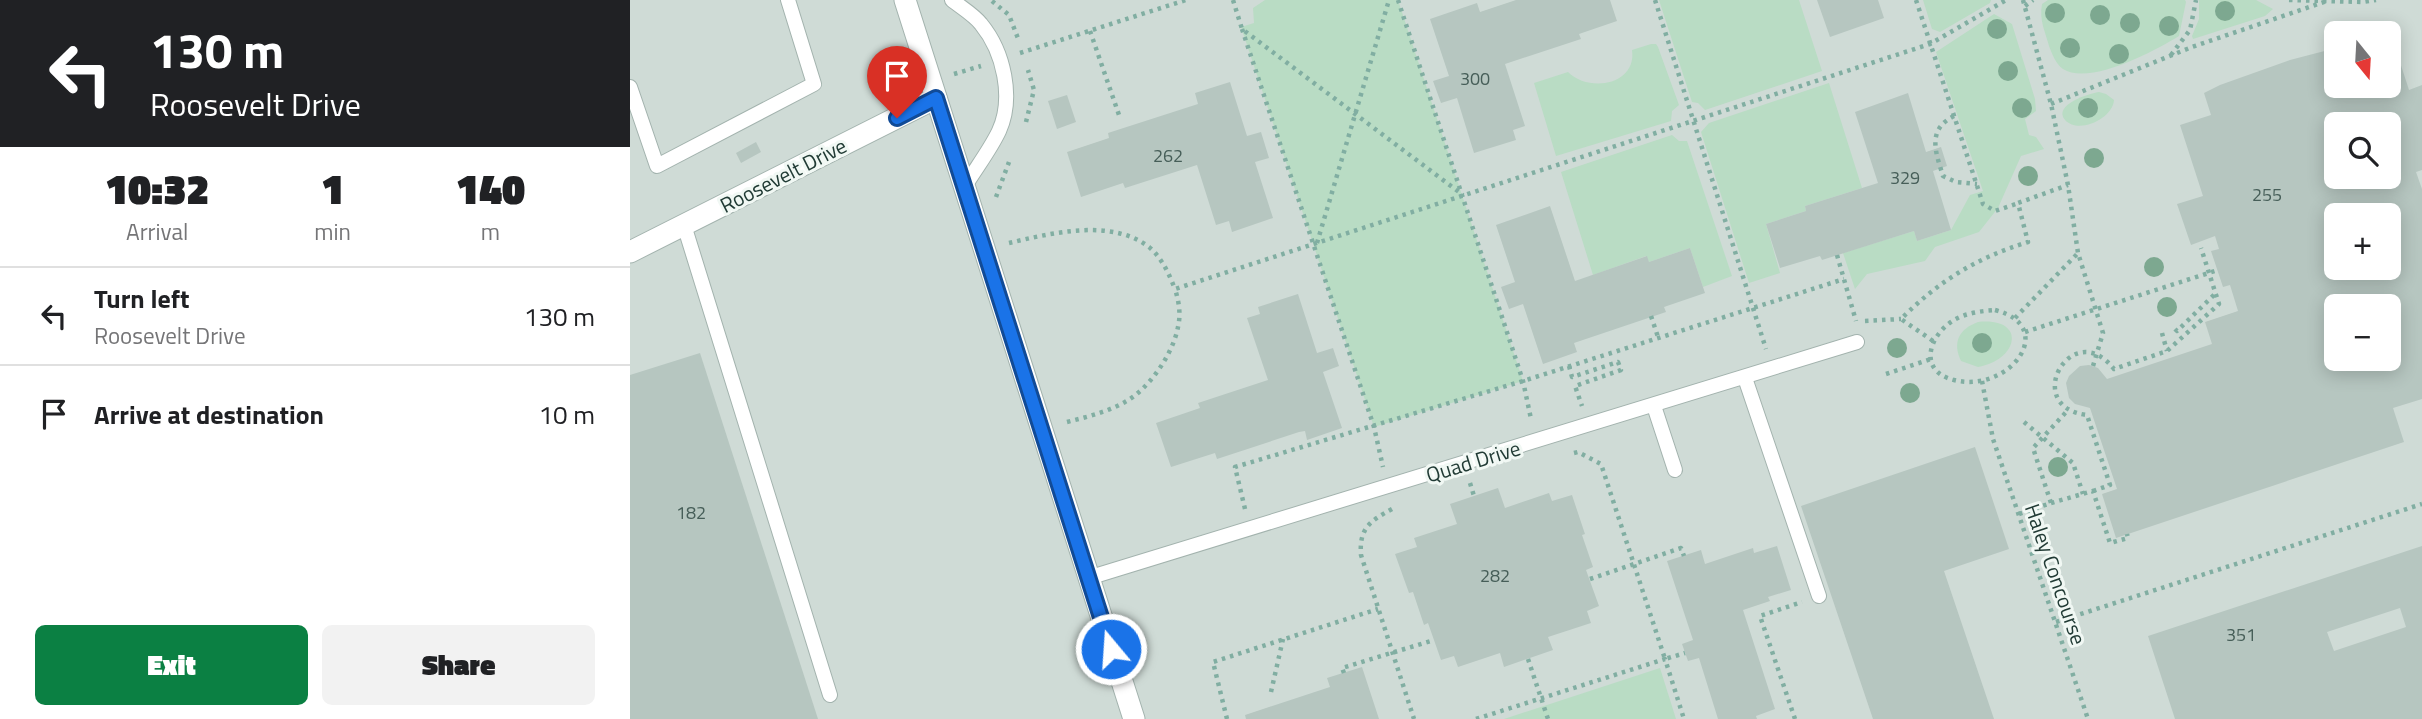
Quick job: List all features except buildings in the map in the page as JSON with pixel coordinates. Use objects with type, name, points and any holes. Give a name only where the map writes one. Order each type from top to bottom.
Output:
[{"type":"street","points":[[905,0],[1134,719]]},
{"type":"street","name":"Roosevelt Drive","points":[[630,252],[936,98]]},
{"type":"lane","points":[[630,87],[657,166],[814,84],[788,0]]},
{"type":"lane","points":[[952,0],[980,22],[992,39],[1007,87],[1005,113],[999,132],[965,186]]},
{"type":"lane","points":[[684,225],[830,695]]},
{"type":"lane","name":"Quad Drive","points":[[1088,578],[1857,342]]},
{"type":"lane","points":[[1745,378],[1819,596]]},
{"type":"lane","points":[[1654,406],[1675,470]]},
{"type":"path","points":[[1017,54],[1186,0]]},
{"type":"path","points":[[1233,0],[1374,427],[1383,468]]},
{"type":"path","points":[[1315,243],[1389,0]]},
{"type":"path","points":[[1398,0],[1523,381],[1532,422]]},
{"type":"path","points":[[1654,0],[1766,349]]},
{"type":"path","points":[[1916,0],[1983,204],[1995,211],[2068,185]]},
{"type":"path","points":[[1175,289],[1930,44],[2006,0]]},
{"type":"path","points":[[2023,0],[2051,104],[2068,185],[2078,253],[2103,333],[2093,366]]},
{"type":"path","points":[[2025,6],[2033,0]]},
{"type":"path","points":[[2170,56],[2190,30],[2196,0]]},
{"type":"path","points":[[2289,0],[2376,0]]},
{"type":"path","points":[[2051,104],[2192,47],[2328,1]]},
{"type":"path","points":[[1242,29],[1463,195]]},
{"type":"path","points":[[1090,31],[1119,115]]},
{"type":"path","points":[[954,74],[982,66]]},
{"type":"path","points":[[1954,116],[1938,130],[1934,149],[1943,176],[1955,182],[1976,184]]},
{"type":"path","points":[[1901,320],[1930,291],[1979,260],[2028,242],[2018,203],[2021,202]]},
{"type":"path","points":[[1009,243],[1078,231],[1105,232],[1130,237],[1150,248],[1159,258],[1175,289],[1180,313],[1175,337],[1148,381],[1127,401],[1108,410],[1068,422]]},
{"type":"path","points":[[2019,514],[2110,485],[2087,415],[2067,410],[2060,403],[2055,394],[2056,374],[2068,358],[2077,354],[2098,355],[2107,360],[2114,369],[2167,351],[2219,304],[2201,248]]},
{"type":"path","points":[[2015,318],[2078,253]]},
{"type":"path","points":[[1837,255],[1856,321],[1901,320],[1933,341]]},
{"type":"path","points":[[2025,332],[2218,270]]},
{"type":"path","points":[[1245,510],[1235,467],[1374,427],[1844,279]]},
{"type":"path","points":[[2175,329],[2176,331],[2195,315],[2216,293]]},
{"type":"path","points":[[1995,310],[2015,318],[2025,332],[2023,350],[2015,363],[1996,377],[1982,381],[1964,381],[1947,377],[1934,368],[1931,359],[1933,341],[1948,324],[1970,313],[1995,310]]},
{"type":"path","points":[[1651,316],[1658,337]]},
{"type":"path","points":[[2162,333],[2167,351]]},
{"type":"path","points":[[1886,374],[1931,359]]},
{"type":"path","points":[[1569,366],[1572,377],[1618,362],[1621,370],[1575,386],[1582,407]]},
{"type":"path","name":"Haley Concourse","points":[[1982,381],[1993,439],[2088,719]]},
{"type":"path","points":[[2051,503],[2033,448],[2067,410]]},
{"type":"path","points":[[2024,422],[2073,463],[2083,494]]},
{"type":"path","points":[[1567,455],[1578,452],[1601,464],[1684,719]]},
{"type":"path","points":[[1458,487],[1483,480]]},
{"type":"path","points":[[1470,484],[1474,496]]},
{"type":"path","points":[[2093,491],[2110,543],[2128,538],[2127,534]]},
{"type":"path","points":[[2056,622],[2422,504]]},
{"type":"path","points":[[1396,507],[1372,520],[1360,538],[1361,555],[1414,719]]},
{"type":"path","points":[[1590,579],[1681,548],[1684,556]]},
{"type":"path","points":[[1796,719],[1760,616],[1819,596]]},
{"type":"path","points":[[1227,719],[1213,662],[1378,609]]},
{"type":"path","points":[[1271,692],[1283,638]]},
{"type":"path","points":[[1344,673],[1342,668],[1434,640]]},
{"type":"path","points":[[1476,719],[1685,653]]},
{"type":"path","points":[[1528,659],[1548,719]]},
{"type":"shaded area","points":[[630,0],[2422,0],[2422,719],[630,719]]},
{"type":"green space","points":[[1265,0],[1398,0],[1523,381],[1374,427],[1241,27],[1254,23],[1253,8]]},
{"type":"green space","points":[[1659,0],[1799,0],[1822,71],[1705,110],[1698,103],[1692,102]]},
{"type":"green space","points":[[1923,0],[1991,0],[1940,32],[1932,29]]},
{"type":"green space","points":[[2048,0],[2186,2],[2179,36],[2154,50],[2105,70],[2074,73],[2061,67],[2054,59],[2049,46],[2041,15],[2042,4]]},
{"type":"green space","points":[[2199,0],[2256,0],[2273,9],[2265,16],[2193,39],[2199,19]]},
{"type":"green space","points":[[1994,14],[2012,24],[2035,99],[2036,111],[2025,119],[2029,135],[2036,137],[2044,149],[2021,156],[1998,208],[1979,232],[1935,247],[1925,261],[1867,274],[1855,289],[1843,253],[1914,231],[1917,241],[1951,230],[1970,195],[1983,191],[1936,52]]},
{"type":"green space","points":[[1651,44],[1658,47],[1679,105],[1672,111],[1671,121],[1556,156],[1534,83],[1568,72],[1577,79],[1588,82],[1610,82],[1627,71],[1632,62],[1632,50]]},
{"type":"green space","points":[[1829,83],[1862,188],[1805,206],[1806,211],[1766,224],[1780,273],[1749,283],[1701,132],[1709,123]]},
{"type":"green space","points":[[2099,92],[2114,100],[2108,113],[2102,118],[2078,126],[2065,120],[2062,115],[2068,105],[2081,97]]},
{"type":"green space","points":[[1672,135],[1679,141],[1687,141],[1732,276],[1703,287],[1690,248],[1649,262],[1646,256],[1593,275],[1561,172]]},
{"type":"green space","points":[[1978,322],[1994,322],[2004,326],[2010,332],[2012,340],[2002,356],[1992,363],[1978,367],[1961,361],[1957,342],[1966,328]]},
{"type":"green space","points":[[1660,668],[1676,719],[1504,719]]},
{"type":"route","points":[[897,118],[936,98],[1111,649]]}]
